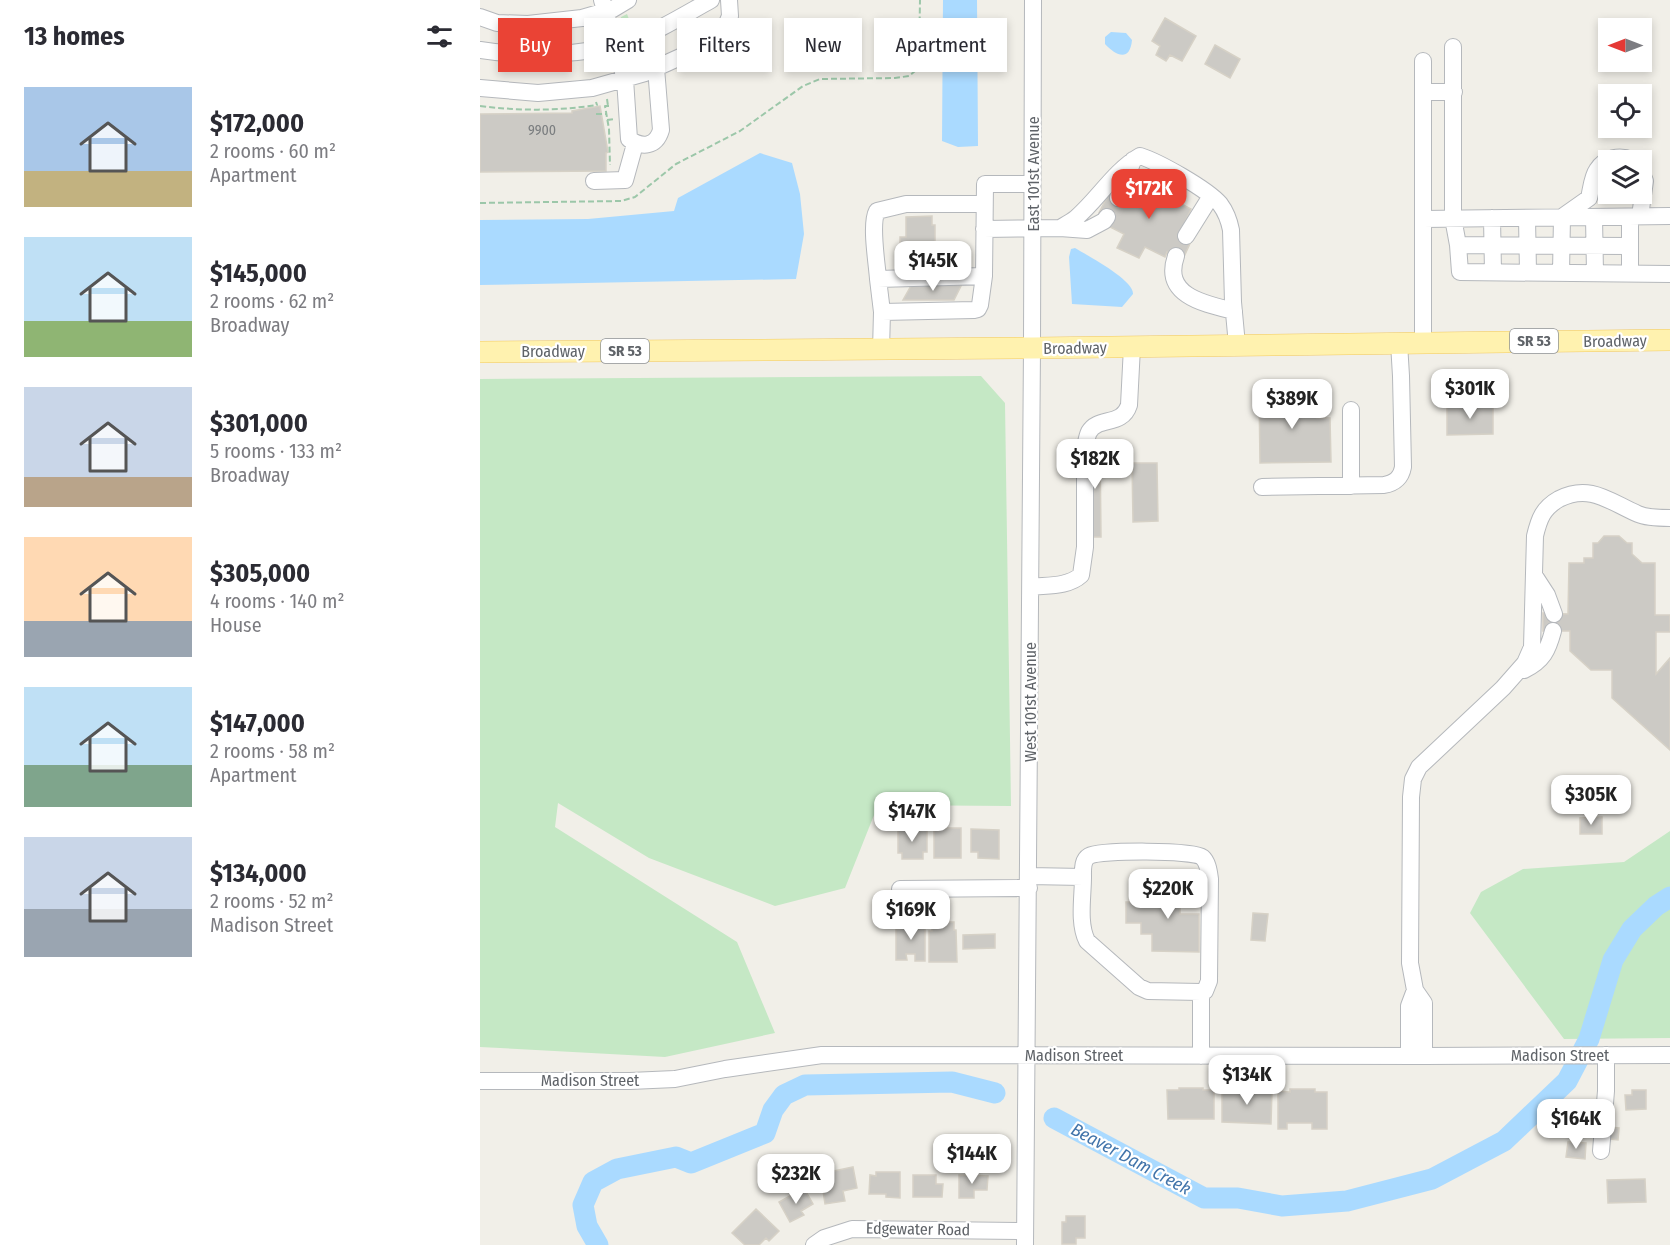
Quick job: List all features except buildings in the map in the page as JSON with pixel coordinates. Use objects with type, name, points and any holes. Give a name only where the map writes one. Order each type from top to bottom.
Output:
[{"type":"main road","name":"Broadway","points":[[480,352],[881,350],[1670,340]]},
{"type":"street","points":[[480,17],[497,22],[528,24],[582,18],[603,5],[613,9],[628,0]]},
{"type":"street","points":[[665,26],[711,0]]},
{"type":"street","points":[[665,64],[723,33],[730,16],[729,0]]},
{"type":"street","name":"East 101st Avenue","points":[[1032,348],[1033,0]]},
{"type":"street","points":[[1453,47],[1453,218],[1460,272],[1670,274]]},
{"type":"street","points":[[480,50],[505,54],[584,52]]},
{"type":"street","points":[[1423,61],[1423,342]]},
{"type":"street","points":[[623,72],[629,139],[643,146],[659,137],[661,130],[656,72]]},
{"type":"street","points":[[480,88],[538,93],[592,88],[645,72]]},
{"type":"street","points":[[1423,92],[1454,92]]},
{"type":"street","points":[[594,181],[626,180],[636,144]]},
{"type":"street","points":[[1060,228],[1075,219],[1119,172],[1140,156],[1154,160],[1211,196],[1221,206],[1231,230],[1237,345]]},
{"type":"street","points":[[1118,198],[1134,160]]},
{"type":"street","points":[[1562,217],[1589,198],[1598,168]]},
{"type":"street","points":[[882,312],[978,309],[981,305],[984,276],[985,184],[1032,184]]},
{"type":"street","points":[[1186,236],[1211,196]]},
{"type":"street","points":[[881,350],[882,312],[874,216],[877,211],[906,204],[984,204]]},
{"type":"street","points":[[1630,273],[1630,246],[1639,204]]},
{"type":"street","points":[[1423,219],[1670,216]]},
{"type":"street","points":[[984,229],[1087,230],[1107,217]]},
{"type":"street","points":[[1561,273],[1562,217]]},
{"type":"street","points":[[1594,217],[1595,273]]},
{"type":"street","points":[[1492,218],[1493,272]]},
{"type":"street","points":[[1527,218],[1528,272]]},
{"type":"street","points":[[1458,245],[1630,246]]},
{"type":"street","points":[[1176,256],[1173,265],[1174,274],[1178,285],[1188,296],[1198,301],[1234,310]]},
{"type":"street","points":[[878,279],[984,276]]},
{"type":"street","points":[[1262,487],[1384,485],[1391,484],[1399,478],[1402,474],[1402,411],[1399,343]]},
{"type":"street","points":[[1031,586],[1075,581],[1081,575],[1085,547],[1085,447],[1089,433],[1095,425],[1122,417],[1127,412],[1132,347]]},
{"type":"street","name":"West 101st Avenue","points":[[1025,1238],[1032,348]]},
{"type":"street","points":[[1351,410],[1351,486]]},
{"type":"street","points":[[1417,1056],[1409,1006],[1415,990],[1410,963],[1413,779],[1419,767],[1467,724],[1525,663],[1532,647],[1535,537],[1539,519],[1551,504],[1570,493],[1587,492],[1608,499],[1640,515],[1670,518]]},
{"type":"street","points":[[1534,575],[1547,595],[1554,614]]},
{"type":"street","points":[[1515,674],[1531,666],[1548,650],[1553,631]]},
{"type":"street","points":[[1181,852],[1203,858],[1207,863],[1210,879],[1209,981],[1205,991],[1201,992],[1148,991],[1131,981],[1088,941],[1084,935],[1083,925],[1083,877],[1084,861],[1087,856],[1108,853],[1181,852]]},
{"type":"street","points":[[900,889],[1083,877]]},
{"type":"street","points":[[1201,992],[1201,1056]]},
{"type":"street","name":"Madison Street","points":[[480,1081],[675,1079],[725,1069],[822,1055],[1670,1055]]},
{"type":"street","points":[[1601,1055],[1606,1091],[1601,1151]]},
{"type":"street","name":"Edgewater Road","points":[[814,1245],[824,1238],[852,1229],[1025,1238]]},
{"type":"path","points":[[480,203],[621,201],[635,197],[676,164],[741,130],[803,86],[820,79],[909,76],[915,71],[919,57],[920,0]]},
{"type":"path","points":[[597,105],[607,106],[611,180]]},
{"type":"path","points":[[596,114],[606,114]]},
{"type":"path","points":[[608,120],[620,118]]},
{"type":"green space","points":[[981,376],[1005,403],[1011,806],[878,805],[845,888],[775,906],[649,858],[558,803],[555,827],[737,942],[775,1033],[665,1057],[480,1047],[480,379]]},
{"type":"green space","points":[[1670,831],[1670,1038],[1564,1039],[1470,913],[1481,892],[1523,869],[1624,862]]},
{"type":"water","points":[[943,0],[977,0],[977,18],[943,18]]},
{"type":"water","points":[[1111,32],[1126,33],[1132,40],[1128,52],[1118,54],[1105,44],[1105,37]]},
{"type":"water","points":[[942,72],[977,72],[978,146],[958,147],[942,141]]},
{"type":"water","points":[[760,153],[792,163],[800,194],[804,234],[796,279],[480,285],[480,220],[588,219],[674,211],[678,198]]},
{"type":"water","points":[[1075,248],[1119,275],[1131,288],[1133,294],[1122,307],[1072,304],[1069,257],[1071,249]]},
{"type":"waterway","name":"Beaver Dam Creek","points":[[1054,1118],[1204,1198],[1238,1198],[1282,1206],[1347,1201],[1432,1179],[1504,1141],[1567,1081],[1589,1039],[1613,960],[1632,929],[1656,906],[1670,897]]},
{"type":"waterway","name":"Beaver Dam Creek","points":[[598,1245],[587,1226],[583,1205],[593,1182],[617,1169],[676,1157],[691,1163],[765,1133],[773,1110],[784,1095],[805,1085],[952,1082],[995,1093]]}]
